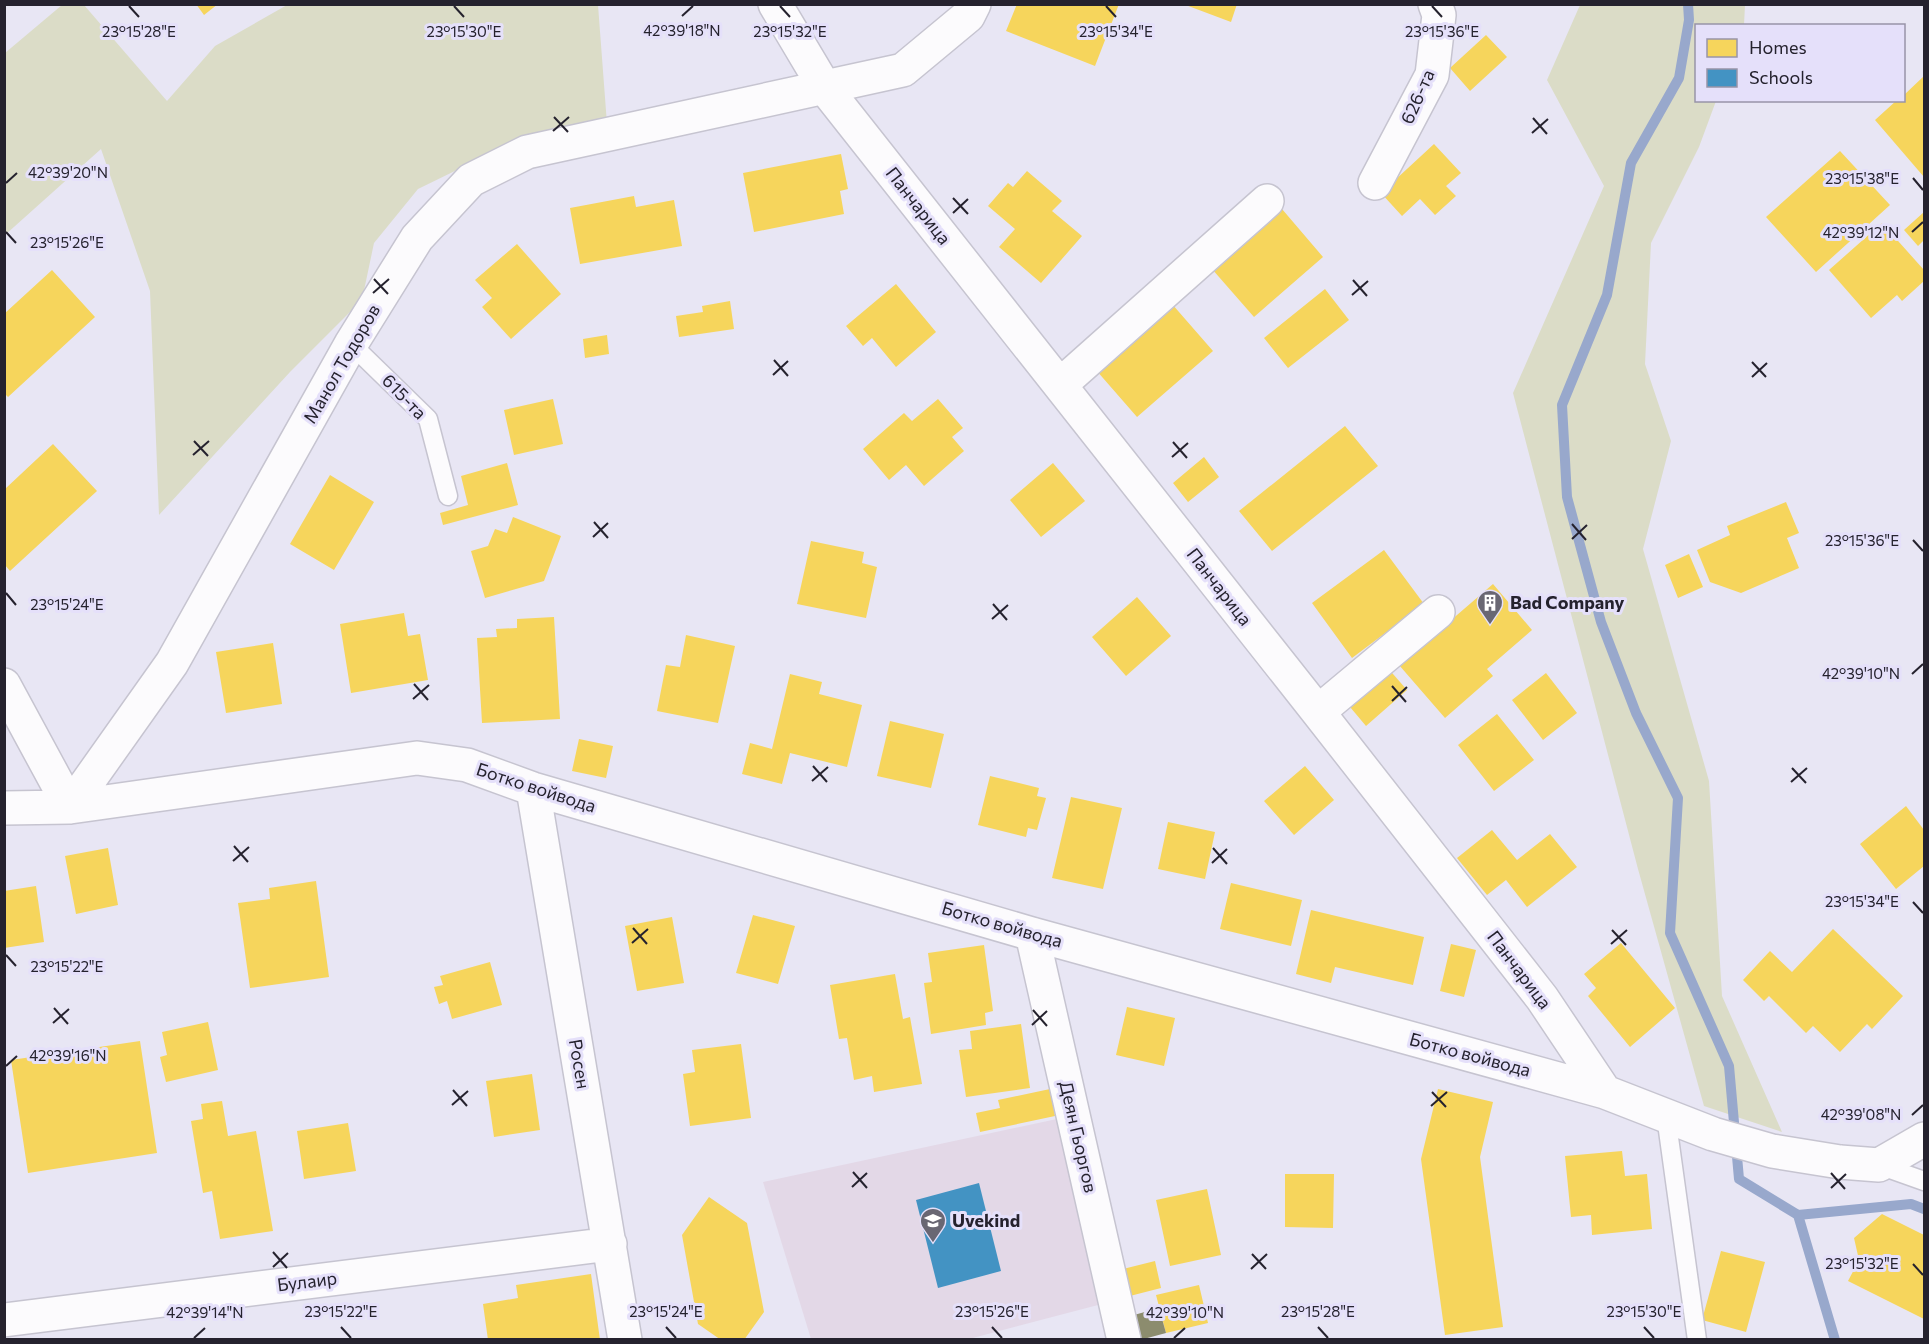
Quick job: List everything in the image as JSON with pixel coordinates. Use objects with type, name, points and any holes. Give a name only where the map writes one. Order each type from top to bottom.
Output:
[{"type":"street","name":"Панчарица","points":[[775,4],[825,88],[1542,998],[1605,1092]]},
{"type":"street","name":"Манол Тодоров","points":[[70,807],[172,663],[351,344],[417,238],[471,180],[527,152],[903,70],[968,16],[974,4]]},
{"type":"street","name":"626-та","points":[[1375,183],[1432,75],[1439,15],[1435,4]]},
{"type":"street","points":[[1060,385],[1267,201]]},
{"type":"street","points":[[1318,712],[1438,612]]},
{"type":"street","points":[[4,685],[70,807]]},
{"type":"street","name":"Ботко войвода","points":[[4,808],[70,807],[417,758],[467,765],[533,789],[1032,934],[1605,1092],[1713,1134],[1772,1151],[1839,1162],[1879,1165]]},
{"type":"street","name":"Росен","points":[[533,789],[625,1340]]},
{"type":"street","name":"Деян Гьоргов","points":[[1032,934],[1124,1340]]},
{"type":"street","points":[[1879,1165],[1924,1139]]},
{"type":"street","name":"Булаир","points":[[4,1320],[609,1244]]},
{"type":"lane","name":"615-та","points":[[351,344],[428,419],[448,496]]},
{"type":"lane","points":[[1666,1116],[1697,1340]]},
{"type":"lane","name":"Ботко войвода","points":[[1879,1165],[1924,1181]]},
{"type":"shaded area","name":"Uvekind","points":[[1057,1119],[1098,1305],[969,1339],[811,1339],[763,1182]]},
{"type":"green space","points":[[62,5],[84,5],[167,101],[215,46],[287,5],[598,5],[607,124],[504,147],[418,189],[374,243],[362,300],[290,372],[159,515],[150,291],[101,149],[5,235],[5,53]]},
{"type":"green space","points":[[1580,5],[1745,5],[1744,24],[1695,24],[1695,102],[1716,102],[1699,147],[1651,243],[1645,364],[1671,441],[1643,549],[1709,781],[1722,996],[1782,1132],[1704,1106],[1638,869],[1513,393],[1604,186],[1547,80]]},
{"type":"building: Homes","points":[[196,4],[218,4],[204,15]]},
{"type":"building: Homes","points":[[1017,4],[1119,4],[1095,66],[1006,31]]},
{"type":"building: Homes","points":[[1183,4],[1237,4],[1231,22]]},
{"type":"building: Homes","points":[[1486,35],[1507,57],[1470,91],[1450,68]]},
{"type":"building: Homes","points":[[1924,76],[1924,177],[1875,120],[1895,102],[1905,102],[1905,94]]},
{"type":"building: Homes","points":[[1434,144],[1461,173],[1446,186],[1456,196],[1435,215],[1420,199],[1402,216],[1381,193]]},
{"type":"building: Homes","points":[[1840,151],[1890,205],[1816,272],[1766,217]]},
{"type":"building: Homes","points":[[841,154],[848,189],[840,191],[844,214],[754,232],[743,173]]},
{"type":"building: Homes","points":[[1027,171],[1062,201],[1052,211],[1082,236],[1041,283],[999,247],[1015,229],[988,206],[1008,183],[1013,187]]},
{"type":"building: Homes","points":[[634,196],[636,207],[674,200],[682,246],[580,264],[570,208]]},
{"type":"building: Homes","points":[[1282,209],[1323,257],[1254,317],[1212,269]]},
{"type":"building: Homes","points":[[1924,212],[1924,240],[1918,246],[1904,230]]},
{"type":"building: Homes","points":[[1882,223],[1924,270],[1924,281],[1902,301],[1897,295],[1871,318],[1829,270]]},
{"type":"building: Homes","points":[[517,244],[561,294],[511,339],[482,307],[492,298],[475,280]]},
{"type":"building: Homes","points":[[52,270],[95,317],[8,397],[4,393],[4,314]]},
{"type":"building: Homes","points":[[896,284],[936,332],[896,367],[872,338],[863,346],[846,326]]},
{"type":"building: Homes","points":[[1325,289],[1349,320],[1288,368],[1264,338]]},
{"type":"building: Homes","points":[[730,301],[734,329],[679,337],[676,316],[703,312],[702,306]]},
{"type":"building: Homes","points":[[1172,304],[1213,351],[1137,417],[1096,370]]},
{"type":"building: Homes","points":[[607,335],[609,354],[585,358],[583,339]]},
{"type":"building: Homes","points":[[553,399],[563,444],[514,455],[504,410]]},
{"type":"building: Homes","points":[[938,399],[963,428],[952,437],[964,451],[924,486],[906,465],[889,480],[863,449],[904,413],[912,421]]},
{"type":"building: Homes","points":[[1345,426],[1378,466],[1272,551],[1239,511]]},
{"type":"building: Homes","points":[[53,444],[97,491],[10,571],[5,565],[5,489]]},
{"type":"building: Homes","points":[[1204,457],[1219,477],[1188,502],[1173,483]]},
{"type":"building: Homes","points":[[507,463],[518,505],[443,525],[440,513],[468,505],[461,476]]},
{"type":"building: Homes","points":[[1053,463],[1085,501],[1041,537],[1010,500]]},
{"type":"building: Homes","points":[[330,475],[374,502],[334,570],[290,544]]},
{"type":"building: Homes","points":[[1786,502],[1799,533],[1787,538],[1799,568],[1741,593],[1710,582],[1697,550],[1730,535],[1727,526]]},
{"type":"building: Homes","points":[[513,517],[561,536],[544,581],[485,598],[471,551],[488,546],[495,529],[507,533]]},
{"type":"building: Homes","points":[[811,541],[864,552],[862,563],[877,567],[866,618],[797,604]]},
{"type":"building: Homes","points":[[1384,550],[1424,604],[1352,658],[1312,603]]},
{"type":"building: Homes","points":[[1689,554],[1703,587],[1678,598],[1665,565]]},
{"type":"building: Homes","points":[[1493,584],[1532,630],[1487,669],[1493,676],[1445,718],[1399,665]]},
{"type":"building: Homes","points":[[1137,597],[1171,636],[1126,676],[1092,637]]},
{"type":"building: Homes","points":[[404,613],[408,636],[420,634],[428,680],[351,693],[340,624]]},
{"type":"building: Homes","points":[[554,617],[560,719],[482,723],[477,638],[497,637],[496,629],[517,628],[517,619]]},
{"type":"building: Homes","points":[[686,635],[735,646],[718,723],[657,711],[666,665],[680,667]]},
{"type":"building: Homes","points":[[273,643],[282,704],[226,713],[216,652]]},
{"type":"building: Homes","points":[[1386,666],[1407,690],[1366,726],[1345,701]]},
{"type":"building: Homes","points":[[1546,673],[1577,713],[1543,740],[1512,700]]},
{"type":"building: Homes","points":[[790,674],[822,682],[819,694],[862,705],[847,767],[790,753],[782,784],[742,774],[750,743],[772,749]]},
{"type":"building: Homes","points":[[1497,714],[1534,760],[1494,791],[1458,745]]},
{"type":"building: Homes","points":[[890,721],[944,734],[931,788],[877,776]]},
{"type":"building: Homes","points":[[579,739],[613,746],[606,778],[572,771]]},
{"type":"building: Homes","points":[[1305,766],[1334,800],[1294,835],[1264,801]]},
{"type":"building: Homes","points":[[990,776],[1039,788],[1037,796],[1046,798],[1037,830],[1028,828],[1026,837],[978,825]]},
{"type":"building: Homes","points":[[1071,797],[1122,808],[1103,889],[1052,878]]},
{"type":"building: Homes","points":[[1906,806],[1924,830],[1924,866],[1896,889],[1860,844]]},
{"type":"building: Homes","points":[[1168,822],[1215,832],[1205,879],[1158,869]]},
{"type":"building: Homes","points":[[1492,830],[1517,860],[1550,834],[1577,867],[1527,907],[1506,880],[1487,895],[1457,858]]},
{"type":"building: Homes","points":[[108,848],[118,905],[76,914],[65,856]]},
{"type":"building: Homes","points":[[316,881],[329,977],[250,988],[238,903],[270,899],[269,888]]},
{"type":"building: Homes","points":[[1231,883],[1302,900],[1291,946],[1220,929]]},
{"type":"building: Homes","points":[[36,886],[44,942],[4,948],[4,891]]},
{"type":"building: Homes","points":[[1311,910],[1424,937],[1413,985],[1335,967],[1331,983],[1296,974]]},
{"type":"building: Homes","points":[[753,915],[795,926],[778,984],[736,973]]},
{"type":"building: Homes","points":[[672,917],[684,983],[637,991],[625,926]]},
{"type":"building: Homes","points":[[1833,929],[1903,996],[1872,1029],[1867,1024],[1840,1052],[1813,1026],[1806,1033],[1769,996],[1764,1001],[1743,980],[1770,951],[1792,972]]},
{"type":"building: Homes","points":[[1621,943],[1675,1008],[1630,1047],[1588,996],[1596,988],[1584,974]]},
{"type":"building: Homes","points":[[1451,944],[1476,950],[1464,997],[1440,991]]},
{"type":"building: Homes","points":[[984,945],[993,1011],[985,1013],[986,1025],[931,1034],[924,983],[932,982],[928,953]]},
{"type":"building: Homes","points":[[490,962],[502,1005],[452,1019],[447,1001],[439,1004],[434,987],[443,985],[440,976]]},
{"type":"building: Homes","points":[[895,974],[903,1019],[910,1017],[922,1084],[874,1092],[872,1076],[854,1080],[847,1038],[839,1039],[830,985]]},
{"type":"building: Homes","points":[[1127,1007],[1175,1018],[1164,1066],[1116,1055]]},
{"type":"building: Homes","points":[[208,1022],[218,1070],[166,1082],[160,1057],[167,1055],[162,1032]]},
{"type":"building: Homes","points":[[1021,1024],[1030,1088],[966,1097],[959,1050],[972,1049],[970,1031]]},
{"type":"building: Homes","points":[[140,1041],[157,1153],[28,1173],[11,1060]]},
{"type":"building: Homes","points":[[741,1044],[751,1118],[690,1126],[683,1074],[695,1072],[692,1050]]},
{"type":"building: Homes","points":[[532,1074],[540,1130],[494,1137],[486,1081]]},
{"type":"building: Homes","points":[[1050,1089],[1055,1116],[980,1132],[976,1113],[1000,1108],[998,1100]]},
{"type":"building: Homes","points":[[1438,1089],[1493,1102],[1480,1157],[1503,1327],[1445,1335],[1421,1159]]},
{"type":"building: Homes","points":[[222,1101],[228,1136],[256,1131],[273,1231],[220,1239],[212,1191],[203,1193],[191,1121],[203,1119],[201,1104]]},
{"type":"building: Homes","points":[[348,1123],[356,1171],[304,1179],[297,1131]]},
{"type":"building: Homes","points":[[1622,1151],[1625,1176],[1647,1174],[1652,1229],[1592,1235],[1591,1215],[1571,1217],[1565,1156]]},
{"type":"building: Homes","points":[[1285,1174],[1334,1174],[1333,1228],[1285,1227]]},
{"type":"building: Homes","points":[[1207,1189],[1221,1255],[1170,1266],[1156,1200]]},
{"type":"building: Homes","points":[[709,1197],[747,1223],[764,1312],[744,1340],[721,1340],[698,1324],[682,1235]]},
{"type":"building: Homes","points":[[1882,1214],[1924,1235],[1924,1319],[1848,1281],[1859,1260],[1854,1238]]},
{"type":"building: Homes","points":[[1721,1251],[1765,1262],[1746,1332],[1702,1320]]},
{"type":"building: Homes","points":[[1155,1261],[1161,1288],[1126,1297],[1119,1270]]},
{"type":"building: Homes","points":[[591,1274],[600,1340],[488,1340],[483,1304],[518,1298],[516,1285]]},
{"type":"building: Homes","points":[[1199,1285],[1208,1323],[1166,1333],[1156,1295]]},
{"type":"building: Schools","points":[[979,1183],[1001,1271],[938,1288],[916,1200]]},
{"type":"building: Industry","points":[[1159,1308],[1166,1333],[1140,1340],[1134,1315]]},
{"type":"waterway","points":[[1688,4],[1689,20],[1679,78],[1631,163],[1607,295],[1562,405],[1567,497],[1601,622],[1636,713],[1678,798],[1670,933],[1729,1066],[1739,1179],[1798,1215],[1835,1340]]},
{"type":"waterway","points":[[1798,1215],[1911,1204],[1924,1209]]},
{"type":"place","name":"Bad Company","points":[[1490,626]]},
{"type":"place","name":"Uvekind","points":[[933,1244]]}]
